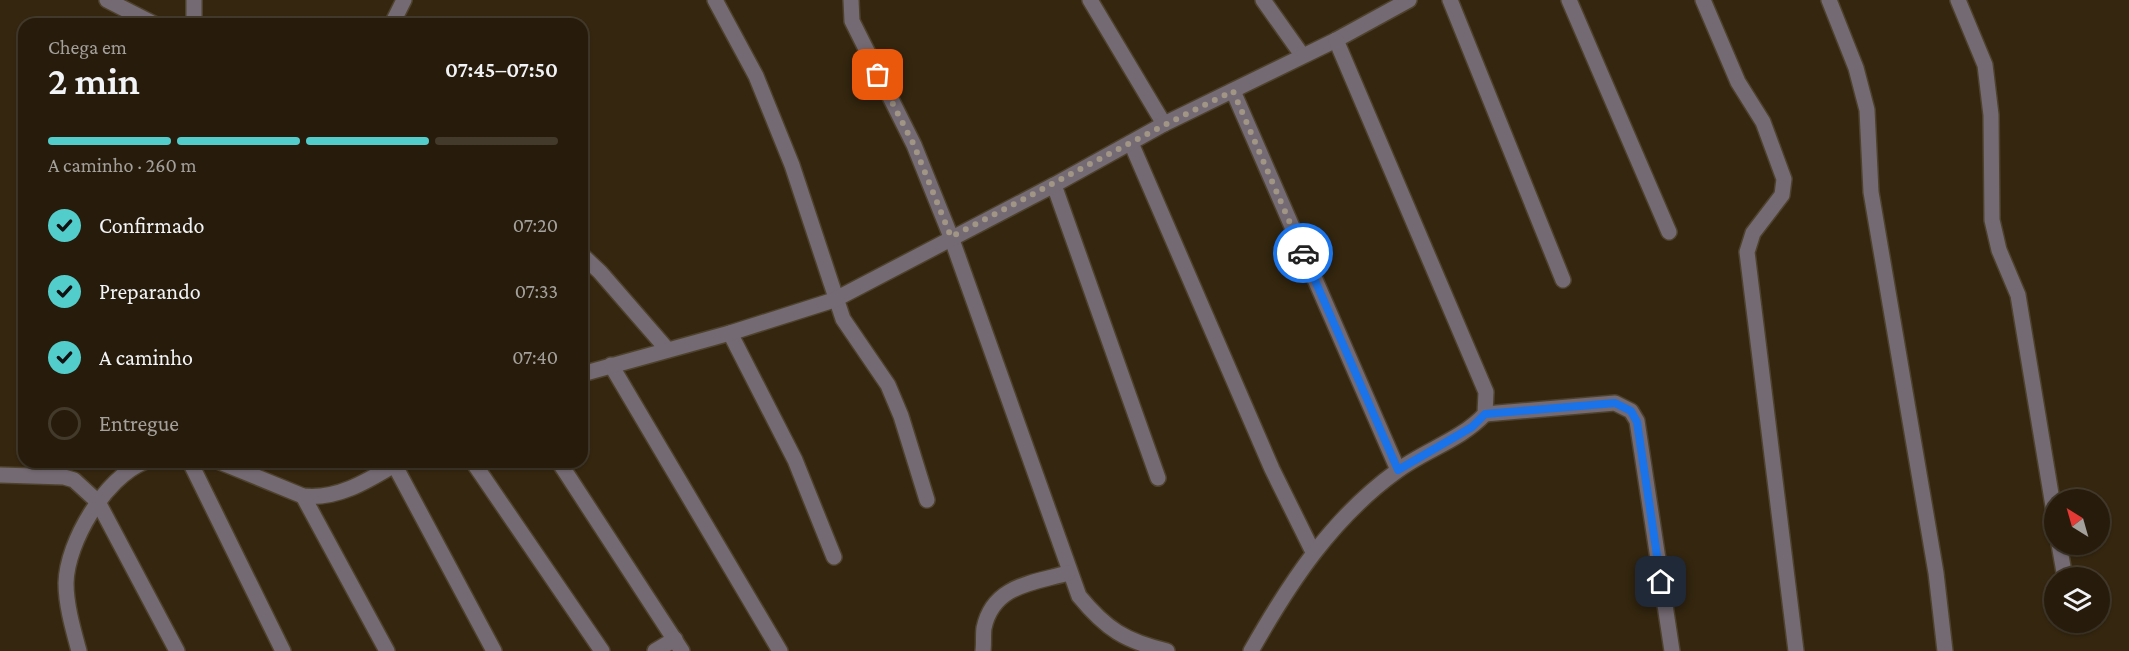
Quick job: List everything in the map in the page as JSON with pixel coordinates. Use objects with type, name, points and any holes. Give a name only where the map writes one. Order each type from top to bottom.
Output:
[{"type":"street","points":[[107,0],[142,18]]},
{"type":"street","points":[[194,0],[194,18]]},
{"type":"street","points":[[395,18],[404,0]]},
{"type":"street","points":[[716,0],[756,76],[788,156],[834,300],[851,334],[888,385],[901,416],[927,500]]},
{"type":"street","points":[[851,0],[852,21],[914,145],[951,237],[1078,596],[1099,621],[1124,638],[1167,651]]},
{"type":"street","points":[[1090,0],[1104,27],[1164,124]]},
{"type":"street","points":[[1263,0],[1302,55]]},
{"type":"street","points":[[588,372],[666,348],[730,333],[834,300],[1054,185],[1164,124],[1336,40],[1409,0]]},
{"type":"street","points":[[1450,0],[1563,280]]},
{"type":"street","points":[[1569,0],[1669,232]]},
{"type":"street","points":[[1702,0],[1738,82],[1763,122],[1784,179],[1782,195],[1753,233],[1748,252],[1796,651]]},
{"type":"street","points":[[1829,0],[1856,68],[1867,110],[1872,192],[1936,573],[1945,651]]},
{"type":"street","points":[[1958,0],[1985,65],[1991,115],[1992,220],[1999,250],[2018,295],[2050,489]]},
{"type":"street","points":[[1336,40],[1485,392],[1485,414]]},
{"type":"street","points":[[1233,91],[1398,470]]},
{"type":"street","points":[[1131,143],[1272,470],[1313,552]]},
{"type":"street","points":[[1054,185],[1158,478]]},
{"type":"street","points":[[588,261],[666,348]]},
{"type":"street","points":[[730,333],[795,460],[834,557]]},
{"type":"street","points":[[611,365],[780,651]]},
{"type":"street","points":[[1251,651],[1280,599],[1313,552],[1355,506],[1398,470],[1472,427],[1485,414],[1615,403],[1631,411],[1637,422],[1672,651]]},
{"type":"street","points":[[79,651],[66,584],[68,564],[98,502],[123,475],[134,468]]},
{"type":"street","points":[[193,468],[283,651]]},
{"type":"street","points":[[235,468],[303,496],[318,498],[344,492],[388,468]]},
{"type":"street","points":[[400,468],[494,651]]},
{"type":"street","points":[[477,468],[602,651]]},
{"type":"street","points":[[564,468],[679,645],[655,651]]},
{"type":"street","points":[[0,475],[64,477],[74,480],[98,502],[177,651]]},
{"type":"street","points":[[303,496],[387,651]]},
{"type":"street","points":[[983,651],[984,628],[993,604],[1005,592],[1068,573]]},
{"type":"way so far","points":[[878,75],[914,145],[951,237],[1054,185],[1164,124],[1233,91],[1303,253]]},
{"type":"route","points":[[1303,253],[1398,470],[1472,427],[1485,414],[1615,403],[1631,411],[1637,422],[1661,582]]}]
